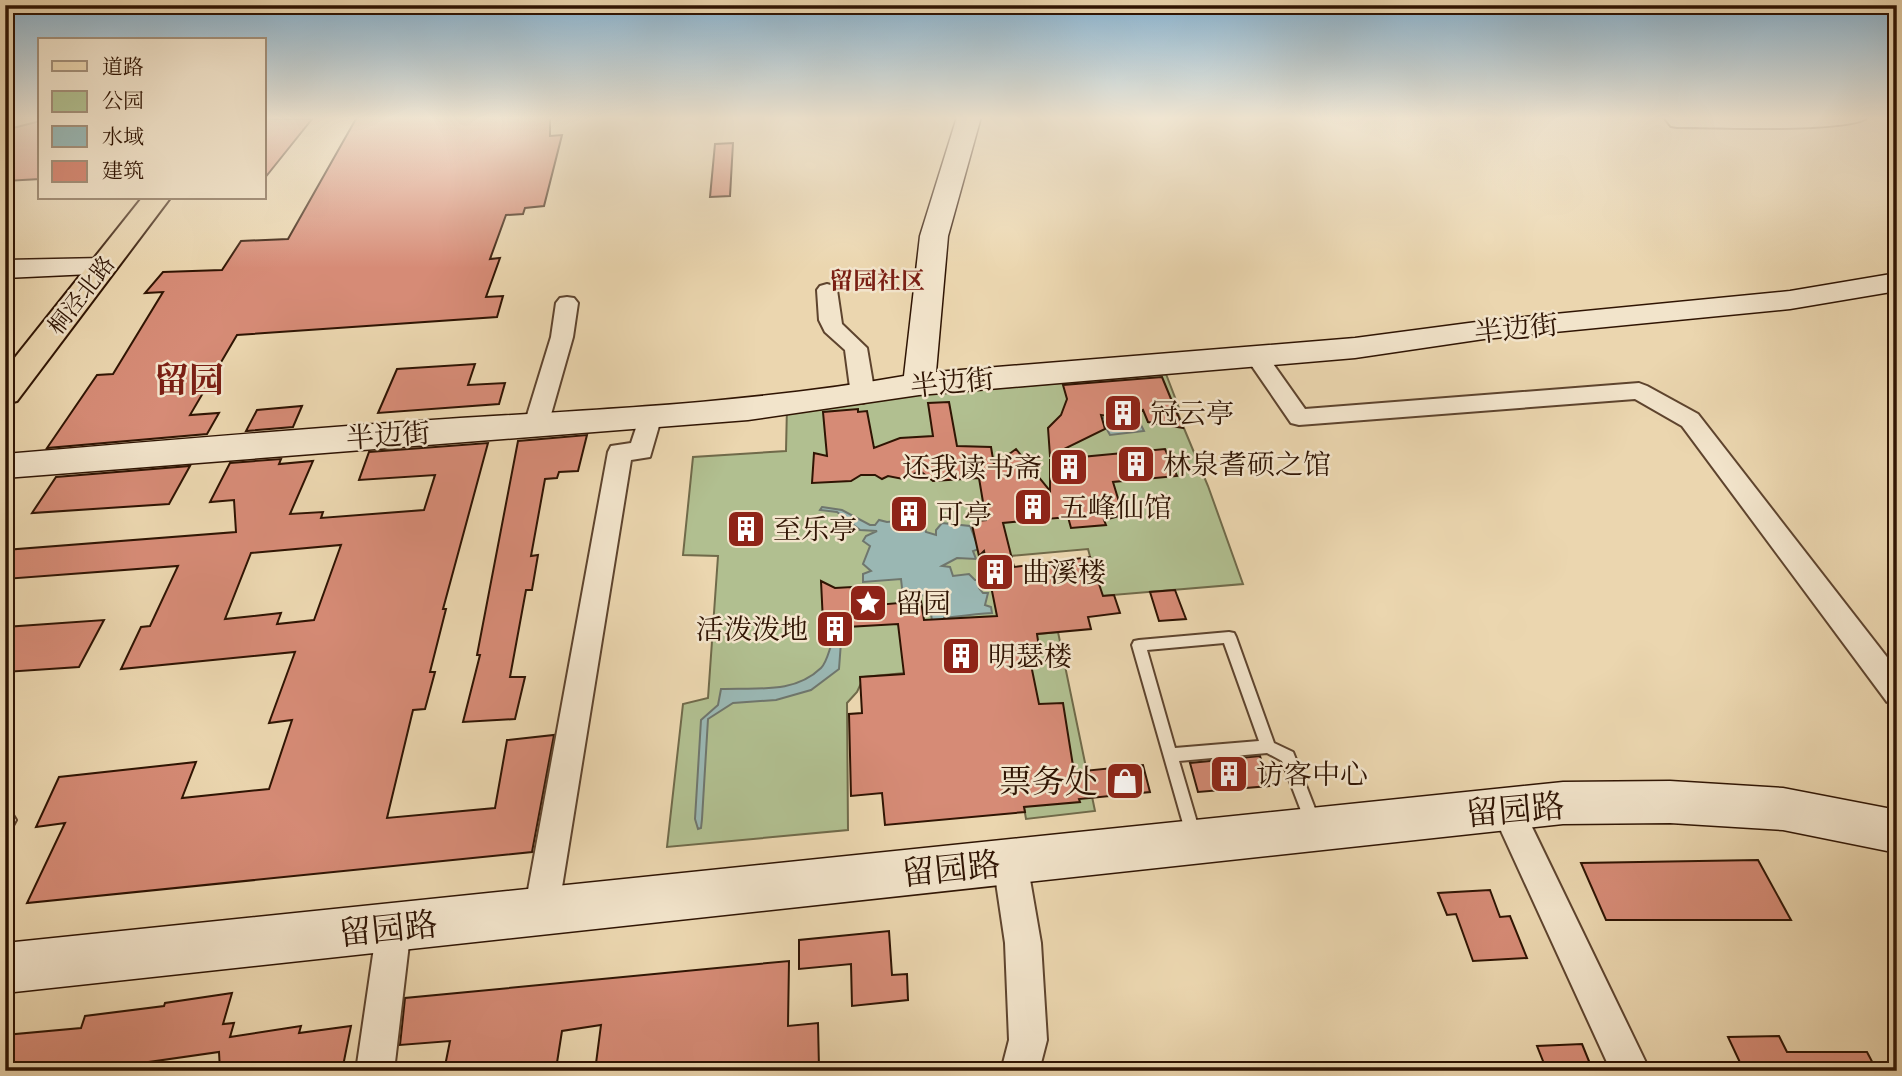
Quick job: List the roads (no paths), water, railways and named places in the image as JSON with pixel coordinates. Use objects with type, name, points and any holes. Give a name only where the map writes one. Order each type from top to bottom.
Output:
[{"type":"main road","name":"桐泾北路","points":[[5,393],[91,268],[130,200]]},
{"type":"main road","name":"桐泾北路","points":[[5,363],[154,200]]},
{"type":"street","points":[[919,383],[934,236],[955,167]]},
{"type":"street","points":[[5,269],[91,268]]},
{"type":"street","name":"半边街","points":[[5,466],[330,438],[649,419],[863,395],[919,383],[1355,348],[1484,330],[1790,300],[1897,282]]},
{"type":"street","points":[[827,290],[833,327],[856,348],[863,395]]},
{"type":"street","points":[[536,425],[562,337],[567,303]]},
{"type":"street","points":[[1256,356],[1299,417],[1639,391],[1690,420],[1897,693]]},
{"type":"street","points":[[541,912],[620,452],[641,451],[649,419]]},
{"type":"street","name":"留园路","points":[[5,968],[1563,803],[1726,805],[1783,809],[1897,832]]},
{"type":"street","points":[[1507,809],[1630,1071]]},
{"type":"street","points":[[1010,862],[1023,943],[1028,1040],[1020,1071]]},
{"type":"street","points":[[375,1071],[394,927]]},
{"type":"lane","points":[[1195,842],[1139,645],[1229,637],[1268,747]]},
{"type":"lane","points":[[1170,755],[1268,747],[1288,757],[1315,829]]},
{"type":"water","points":[[1103,418],[1138,419],[1144,431],[1110,435],[1099,422]]},
{"type":"water","points":[[822,507],[842,510],[870,525],[875,525],[879,520],[887,522],[923,518],[926,532],[936,535],[936,530],[942,523],[970,526],[979,549],[973,551],[976,559],[957,558],[942,566],[950,567],[953,576],[969,574],[975,580],[981,580],[979,588],[983,593],[988,593],[985,605],[991,607],[992,613],[944,618],[944,621],[932,622],[929,595],[903,597],[901,579],[863,582],[863,574],[871,571],[863,564],[870,546],[863,541],[866,536],[877,531],[860,530],[837,512],[820,510]]},
{"type":"water","points":[[841,642],[839,669],[811,690],[776,700],[733,703],[708,719],[702,819],[701,828],[698,829],[695,819],[701,720],[718,705],[721,689],[773,688],[798,682],[821,668],[832,643]]},
{"type":"place","name":"冠云亭","points":[[1123,413]]},
{"type":"place","name":"林泉耆硕之馆","points":[[1136,464]]},
{"type":"place","name":"还我读书斋","points":[[1069,467]]},
{"type":"place","name":"五峰仙馆","points":[[1033,507]]},
{"type":"place","name":"可亭","points":[[909,514]]},
{"type":"place","name":"至乐亭","points":[[746,529]]},
{"type":"place","name":"曲溪楼","points":[[995,572]]},
{"type":"place","name":"留园","points":[[868,603]]},
{"type":"place","name":"活泼泼地","points":[[835,629]]},
{"type":"place","name":"明瑟楼","points":[[961,656]]},
{"type":"place","name":"访客中心","points":[[1229,774]]},
{"type":"place","name":"票务处","points":[[1125,781]]},
{"type":"district","name":"留园社区","points":[[877,281]]},
{"type":"district","name":"留园","points":[[189,380]]}]
